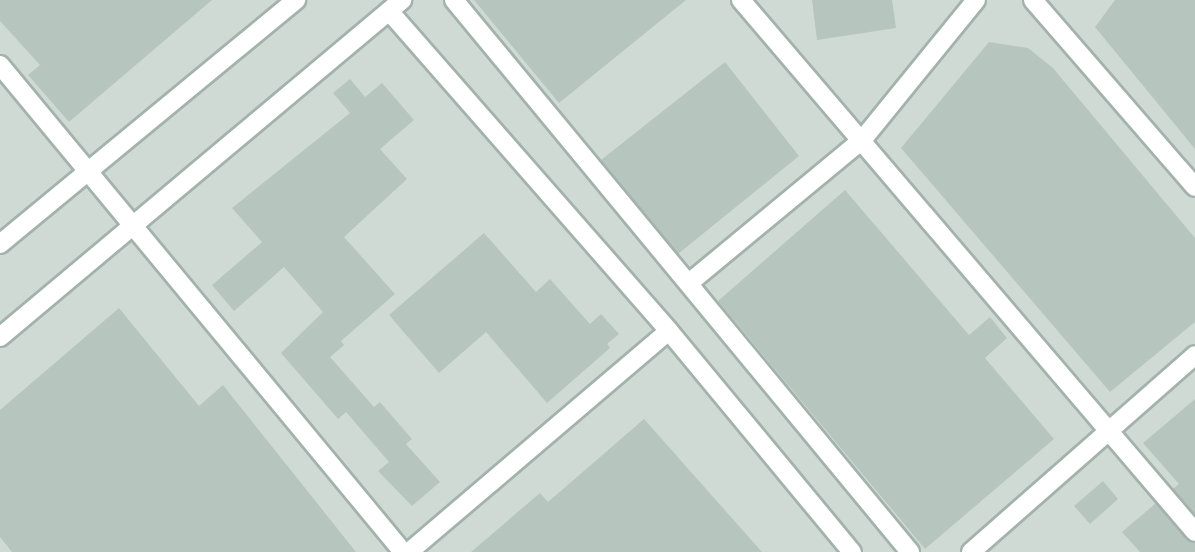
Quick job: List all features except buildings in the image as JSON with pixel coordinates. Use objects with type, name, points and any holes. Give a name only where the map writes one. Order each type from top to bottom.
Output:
[{"type":"street","points":[[0,244],[296,0]]},
{"type":"street","points":[[454,0],[910,552]]},
{"type":"street","points":[[741,0],[863,139],[1195,532]]},
{"type":"street","points":[[689,283],[863,139],[976,0]]},
{"type":"street","points":[[1034,0],[1195,187]]},
{"type":"street","points":[[0,337],[134,222],[396,6],[852,552]]},
{"type":"street","points":[[0,65],[134,222],[403,552]]},
{"type":"street","points":[[409,552],[669,331]]},
{"type":"street","points":[[971,552],[1195,355]]},
{"type":"shaded area","points":[[0,0],[1195,0],[1195,552],[0,552]]}]
